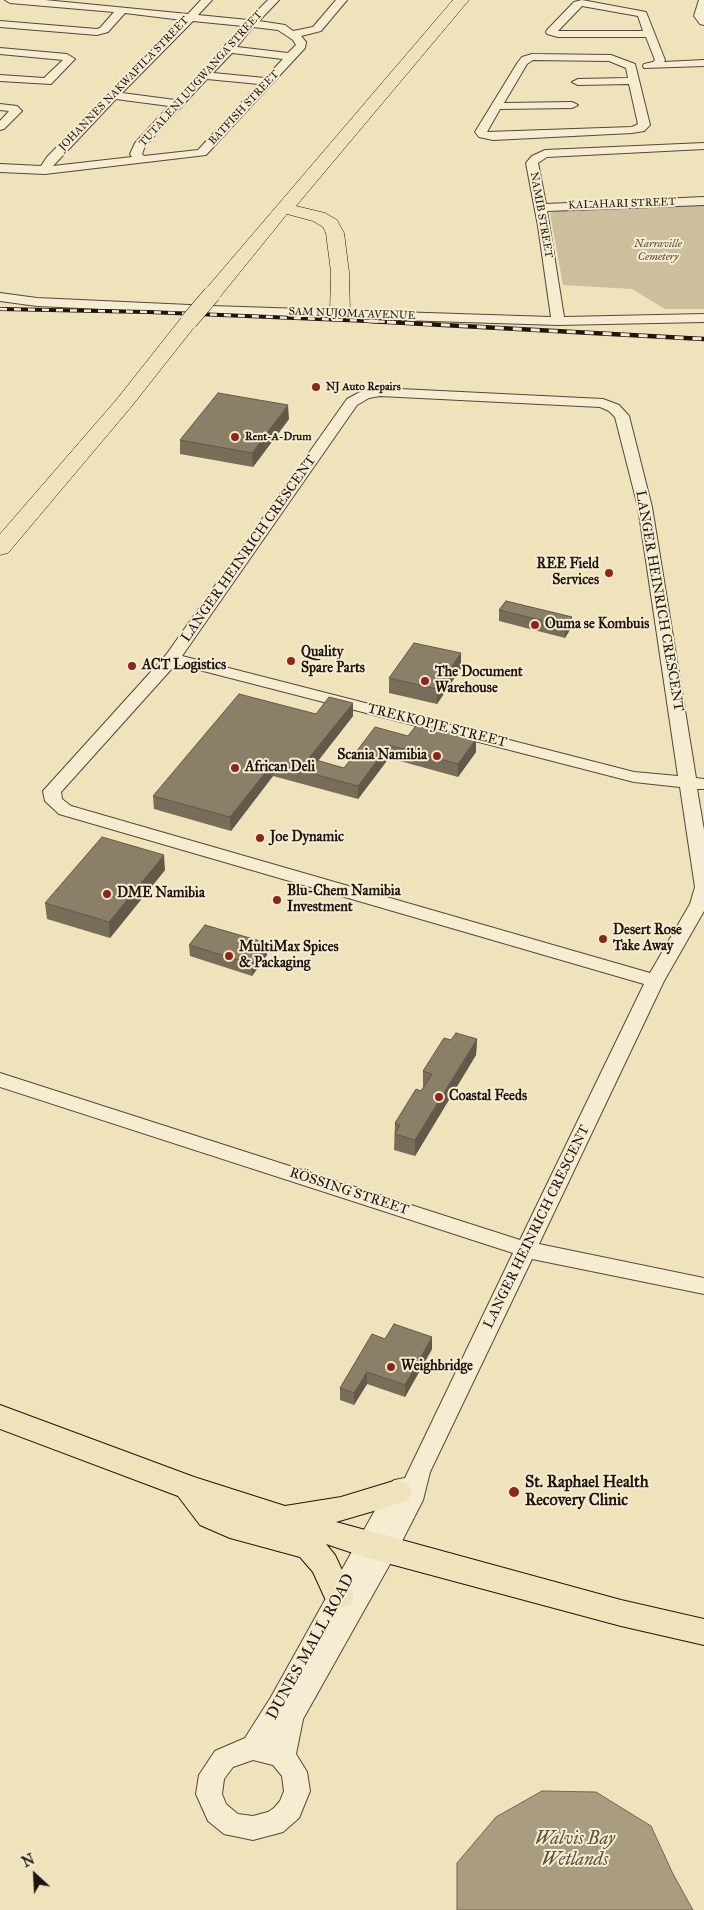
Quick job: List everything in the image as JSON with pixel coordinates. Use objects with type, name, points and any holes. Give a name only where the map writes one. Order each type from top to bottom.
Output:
[{"type":"highway","points":[[281,211],[289,198],[457,0]]},
{"type":"highway","points":[[0,548],[124,403],[281,211],[295,198],[461,0]]},
{"type":"highway","points":[[281,211],[332,226],[335,233],[340,272],[340,314]]},
{"type":"highway","points":[[0,521],[112,402],[145,375]]},
{"type":"main road","points":[[0,1417],[188,1488],[377,1547],[621,1613],[704,1632]]},
{"type":"main road","points":[[188,1488],[211,1516],[241,1529],[310,1547],[324,1564],[340,1596]]},
{"type":"main road","points":[[280,1516],[316,1514],[341,1509],[397,1492]]},
{"type":"street","points":[[10,0],[252,22],[281,27],[293,34],[317,29],[342,0]]},
{"type":"street","name":"JOHANNES NAKWAFILA STREET","points":[[45,170],[51,159],[207,0]]},
{"type":"street","name":"TUTALENI UUGWANGA STREET","points":[[141,160],[136,154],[139,146],[274,0]]},
{"type":"street","points":[[704,0],[699,16],[704,22]]},
{"type":"street","points":[[648,34],[558,34],[551,32],[578,4],[626,5],[642,14],[648,34],[660,60],[658,65]]},
{"type":"street","points":[[0,24],[97,32],[104,30],[122,10]]},
{"type":"street","name":"BATFISH STREET","points":[[0,168],[45,170],[202,153],[301,46],[301,42],[293,34]]},
{"type":"street","points":[[229,49],[291,58]]},
{"type":"street","points":[[0,50],[67,57],[70,59],[48,82],[0,78]]},
{"type":"street","points":[[631,66],[644,125],[640,129],[493,137],[483,135],[481,132],[526,59],[611,58],[631,66],[704,63]]},
{"type":"street","points":[[204,75],[268,82]]},
{"type":"street","points":[[578,82],[634,81]]},
{"type":"street","points":[[113,95],[178,104]]},
{"type":"street","points":[[497,106],[572,105]]},
{"type":"street","points":[[0,107],[13,108],[16,111],[0,127]]},
{"type":"street","points":[[570,134],[572,153]]},
{"type":"street","name":"NAMIB STREET","points":[[558,321],[532,163],[536,158],[545,154],[704,146]]},
{"type":"street","name":"KALAHARI STREET","points":[[540,208],[704,201]]},
{"type":"street","name":"SAM NUJOMA AVENUE","points":[[0,297],[46,302],[558,321],[704,318]]},
{"type":"street","name":"LANGER HEINRICH CRESCENT","points":[[377,1547],[411,1500],[418,1472],[527,1250],[655,981],[699,904],[704,888],[696,784],[645,507],[622,416],[614,408],[603,403],[380,392],[365,395],[352,402],[172,658],[52,791],[54,801],[65,810],[655,981]]},
{"type":"street","name":"TREKKOPJE STREET","points":[[172,658],[634,777],[696,784]]},
{"type":"street","name":"RÖSSING STREET","points":[[0,1080],[527,1250],[704,1286]]},
{"type":"street","name":"LANGER HEINRICH CRESCENT","points":[[377,1547],[397,1492],[418,1472]]},
{"type":"street","name":"DUNES MALL ROAD","points":[[253,1748],[280,1705],[340,1596],[377,1547]]},
{"type":"street","name":"DUNES MALL ROAD","points":[[282,1757],[284,1740],[291,1717],[377,1547]]},
{"type":"street","points":[[253,1748],[273,1752],[282,1757],[294,1772],[297,1781],[297,1791],[290,1809],[274,1823],[254,1828],[233,1825],[220,1816],[212,1804],[209,1794],[212,1775],[224,1759],[238,1752],[253,1748]]},
{"type":"green space","name":"Narraville Cemetery","points":[[704,203],[704,309],[665,309],[632,289],[563,285],[550,213],[558,210]]},
{"type":"water","name":"Walvis Bay Wetlands","points":[[542,1791],[596,1792],[651,1826],[673,1874],[693,1910],[457,1910],[457,1863],[496,1817]]},
{"type":"building","name":"Rent-A-Drum","points":[[218,393],[288,405],[252,453],[180,440]]},
{"type":"building","points":[[506,601],[572,617],[565,626],[499,610]]},
{"type":"building","points":[[414,643],[461,653],[437,689],[389,678]]},
{"type":"building","points":[[239,694],[316,714],[329,697],[353,703],[309,758],[344,768],[375,727],[408,736],[418,723],[476,739],[458,764],[389,745],[358,786],[273,763],[230,817],[153,796]]},
{"type":"building","name":"DME Namibia","points":[[102,837],[164,855],[109,922],[45,903]]},
{"type":"building","points":[[205,925],[267,943],[252,964],[189,945]]},
{"type":"building","points":[[456,1033],[477,1039],[415,1140],[395,1134],[400,1125],[395,1123],[416,1089],[421,1091],[432,1074],[423,1071],[444,1038],[451,1040]]},
{"type":"building","name":"Weighbridge","points":[[394,1324],[432,1337],[405,1385],[367,1372],[354,1393],[340,1388],[372,1334],[385,1339]]},
{"type":"railway","points":[[0,309],[148,312],[374,321]]},
{"type":"railway","points":[[369,321],[374,321]]},
{"type":"railway","points":[[374,321],[392,322]]},
{"type":"railway","points":[[374,321],[704,339]]},
{"type":"place","name":"NJ Auto Repairs","points":[[316,387]]},
{"type":"place","name":"Rent-A-Drum","points":[[235,437]]},
{"type":"place","name":"REE Field Services","points":[[609,573]]},
{"type":"place","name":"Ouma se Kombuis","points":[[535,625]]},
{"type":"place","name":"Quality Spare Parts","points":[[291,661]]},
{"type":"place","name":"ACT Logistics","points":[[132,666]]},
{"type":"place","name":"The Document Warehouse","points":[[425,681]]},
{"type":"place","name":"Scania Namibia","points":[[437,756]]},
{"type":"place","name":"African Deli","points":[[235,768]]},
{"type":"place","name":"Joe Dynamic","points":[[260,838]]},
{"type":"place","name":"DME Namibia","points":[[107,894]]},
{"type":"place","name":"Blu-Chem Namibia Investment","points":[[277,900]]},
{"type":"place","name":"Desert Rose Take Away","points":[[603,939]]},
{"type":"place","name":"MultiMax Spices & Packaging","points":[[229,956]]},
{"type":"place","name":"Coastal Feeds","points":[[439,1097]]},
{"type":"place","name":"Weighbridge","points":[[391,1367]]},
{"type":"place","name":"St. Raphael Health Recovery Clinic","points":[[514,1492]]}]
